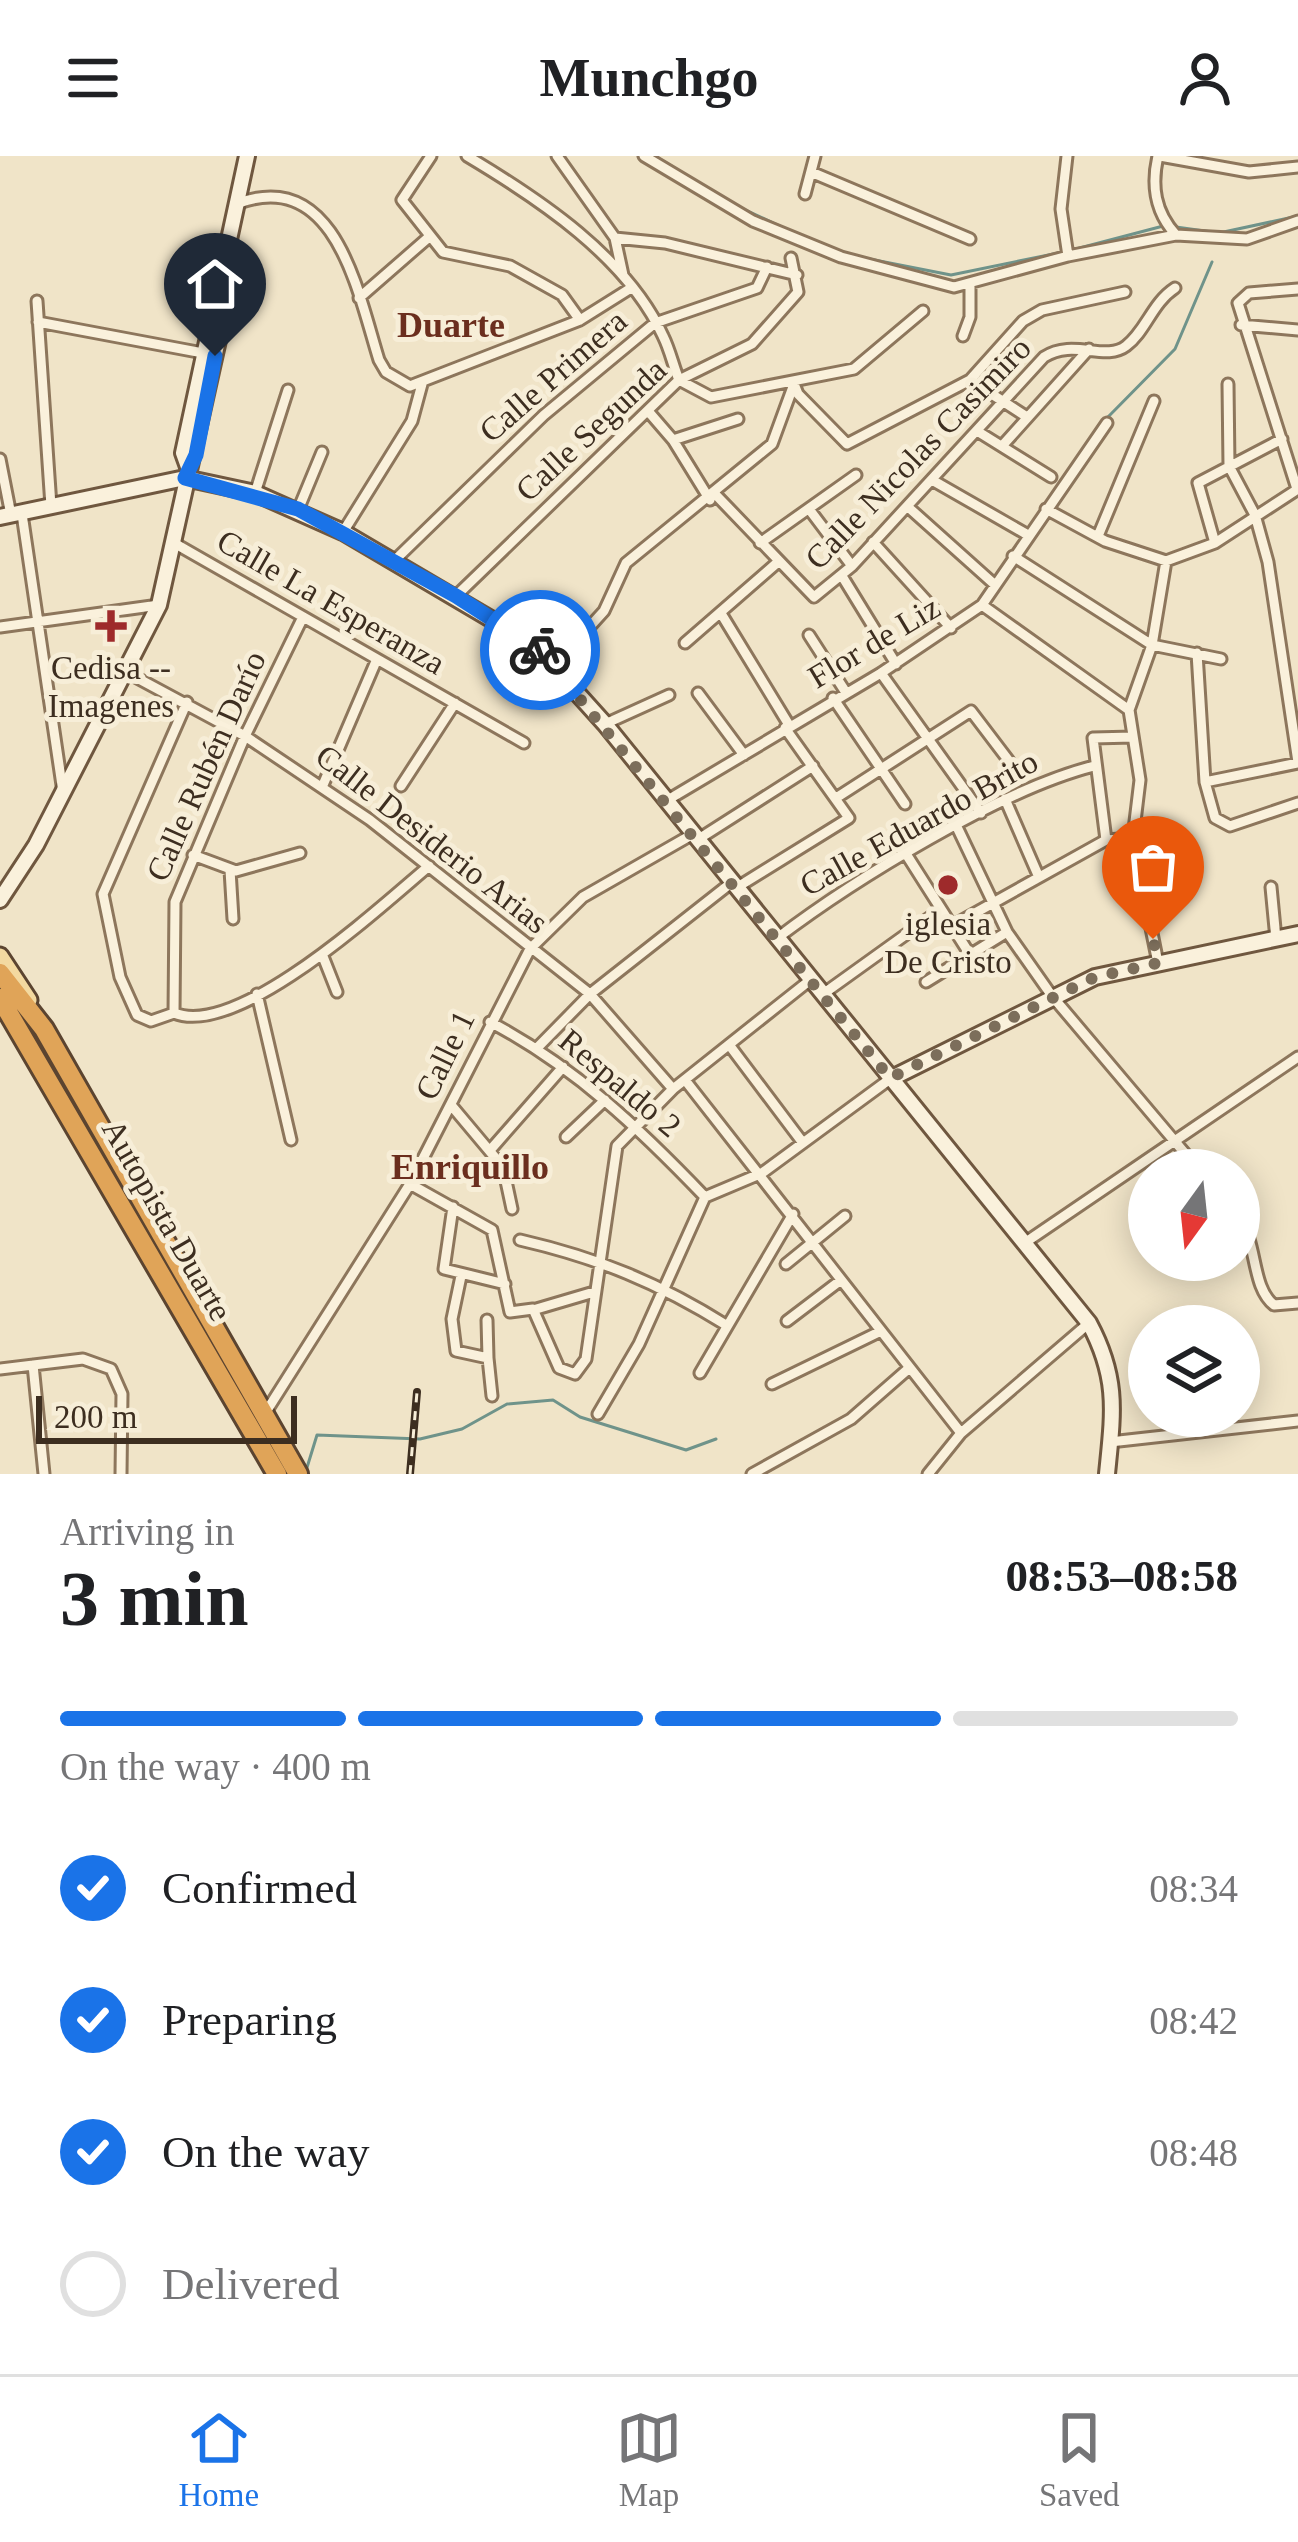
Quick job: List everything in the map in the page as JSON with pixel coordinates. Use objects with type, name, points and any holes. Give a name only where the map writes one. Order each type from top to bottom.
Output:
[{"type":"highway","name":"Autopista Duarte","points":[[0,973],[44,1029],[298,1474]]},
{"type":"highway","name":"Autopista Duarte","points":[[0,998],[277,1474]]},
{"type":"main road","points":[[2,899],[64,792],[159,605],[186,472],[196,455],[209,355],[227,300],[222,290],[247,156]]},
{"type":"main road","points":[[11,515],[186,472],[298,509],[520,634],[555,665],[605,724],[1089,1322],[1110,1362],[1107,1474]]},
{"type":"main road","points":[[890,1078],[1095,977],[1298,934]]},
{"type":"main road","name":"Autopista Duarte","points":[[0,956],[44,1029]]},
{"type":"street","points":[[431,156],[402,200],[429,237],[449,256],[492,260],[549,286],[580,320]]},
{"type":"street","points":[[467,156],[530,195],[623,277],[655,323],[679,380],[711,397],[854,369],[922,311]]},
{"type":"street","points":[[557,156],[615,238],[623,277]]},
{"type":"street","points":[[644,156],[752,221],[809,245],[919,279],[970,286],[1068,256],[1176,235],[1224,242],[1298,221]]},
{"type":"street","points":[[805,194],[815,156]]},
{"type":"street","points":[[1176,235],[1158,205],[1153,178],[1159,156],[1249,172],[1275,161],[1298,167]]},
{"type":"street","points":[[1063,157],[1061,208],[1068,256]]},
{"type":"street","points":[[812,172],[970,239]]},
{"type":"street","points":[[238,202],[257,196],[285,197],[319,214],[331,229],[386,372],[410,386],[580,320],[631,289]]},
{"type":"street","points":[[359,298],[429,237]]},
{"type":"street","points":[[615,238],[796,275]]},
{"type":"street","points":[[791,258],[796,275]]},
{"type":"street","name":"Calle Primera","points":[[394,561],[544,415],[655,323],[757,288],[766,267]]},
{"type":"street","name":"Calle Segunda","points":[[456,596],[679,380],[765,334],[793,303],[796,275]]},
{"type":"street","points":[[963,336],[970,317],[970,286]]},
{"type":"street","name":"Calle Nicolas Casimiro","points":[[778,562],[814,597],[852,566],[1060,346],[1114,352],[1128,346],[1159,299],[1175,288]]},
{"type":"street","points":[[1046,509],[1098,536],[1166,561],[1215,543],[1298,489],[1241,325],[1238,303],[1249,293],[1298,290]]},
{"type":"street","points":[[794,384],[797,394],[847,444],[970,380],[1023,321],[1042,310],[1125,292]]},
{"type":"street","points":[[37,301],[51,506]]},
{"type":"street","points":[[38,322],[209,355]]},
{"type":"street","points":[[1241,325],[1298,330]]},
{"type":"street","points":[[1002,446],[1089,349]]},
{"type":"street","points":[[970,380],[1027,417]]},
{"type":"street","points":[[343,532],[412,422],[422,384]]},
{"type":"street","points":[[555,665],[604,611],[626,563],[772,444],[794,384]]},
{"type":"street","points":[[1205,782],[1298,762],[1268,562],[1255,515],[1229,466],[1228,384]]},
{"type":"street","points":[[255,493],[288,390]]},
{"type":"street","points":[[1098,536],[1154,401]]},
{"type":"street","points":[[648,411],[712,497],[778,562],[685,644]]},
{"type":"street","points":[[673,440],[738,418]]},
{"type":"street","name":"Flor de Liz","points":[[666,801],[896,664],[982,605],[1107,423]]},
{"type":"street","points":[[977,431],[1052,477]]},
{"type":"street","points":[[1215,543],[1198,483],[1282,439]]},
{"type":"street","points":[[298,509],[322,452]]},
{"type":"street","points":[[0,459],[36,622],[64,792]]},
{"type":"street","points":[[760,543],[856,475]]},
{"type":"street","points":[[932,480],[1028,536]]},
{"type":"street","points":[[808,508],[852,566]]},
{"type":"street","points":[[908,508],[994,584]]},
{"type":"street","points":[[873,542],[951,628]]},
{"type":"street","name":"Calle La Esperanza","points":[[174,543],[524,742]]},
{"type":"street","points":[[1013,556],[1152,645],[1221,658]]},
{"type":"street","points":[[1158,963],[1133,838],[1140,780],[1129,710],[1152,645],[1166,561]]},
{"type":"street","points":[[842,576],[896,664]]},
{"type":"street","points":[[0,627],[159,605]]},
{"type":"street","points":[[982,605],[1129,710]]},
{"type":"street","points":[[538,1047],[590,994],[734,885],[849,818],[787,726],[722,615]]},
{"type":"street","name":"Calle Rubén Darío","points":[[174,1013],[175,902],[245,736],[303,616]]},
{"type":"street","points":[[808,635],[845,691]]},
{"type":"street","points":[[1197,653],[1205,782],[1219,824],[1230,826],[1298,802]]},
{"type":"street","points":[[323,785],[377,658]]},
{"type":"street","name":"Calle Desiderio Arias","points":[[126,672],[188,702],[323,785],[590,994],[673,1089]]},
{"type":"street","points":[[881,673],[981,813]]},
{"type":"street","points":[[698,693],[744,755]]},
{"type":"street","points":[[605,724],[669,695]]},
{"type":"street","points":[[833,698],[905,803]]},
{"type":"street","points":[[188,702],[103,894],[114,956],[137,1015],[151,1021],[174,1013],[193,1021],[208,1019],[257,994],[322,954],[429,866]]},
{"type":"street","points":[[401,786],[455,703]]},
{"type":"street","points":[[836,798],[971,711],[1009,761]]},
{"type":"street","points":[[1106,840],[1094,766],[1096,734],[1133,737]]},
{"type":"street","name":"Calle 1","points":[[263,1417],[410,1184],[530,949],[583,897],[813,766]]},
{"type":"street","name":"Calle Eduardo Brito","points":[[776,939],[1005,799],[1046,778],[1094,766]]},
{"type":"street","points":[[1005,799],[1038,875]]},
{"type":"street","points":[[957,827],[1007,932],[1052,996],[1181,1149]]},
{"type":"street","points":[[950,926],[1106,840],[1133,838]]},
{"type":"street","points":[[194,855],[230,870],[300,853]]},
{"type":"street","points":[[908,856],[969,953]]},
{"type":"street","points":[[230,870],[233,919]]},
{"type":"street","points":[[1271,886],[1276,939]]},
{"type":"street","points":[[821,995],[940,910]]},
{"type":"street","points":[[926,982],[1007,932]]},
{"type":"street","points":[[322,954],[337,992]]},
{"type":"street","points":[[533,1310],[559,1368],[575,1374],[586,1359],[617,1146],[673,1089],[809,981]]},
{"type":"street","points":[[257,994],[291,1140]]},
{"type":"street","name":"Respaldo 2","points":[[490,1022],[538,1047],[635,1123],[705,1197]]},
{"type":"street","points":[[730,1046],[803,1143]]},
{"type":"street","points":[[1026,1242],[1298,1057]]},
{"type":"street","points":[[492,1148],[563,1067]]},
{"type":"street","points":[[598,1414],[639,1344],[705,1197],[762,1173],[890,1078]]},
{"type":"street","points":[[685,1080],[762,1173],[907,1370],[961,1433]]},
{"type":"street","points":[[566,1137],[604,1100]]},
{"type":"street","points":[[452,1105],[492,1148],[509,1180],[512,1209]]},
{"type":"street","points":[[284,1112],[298,1113]]},
{"type":"street","points":[[410,1184],[492,1230],[512,1314],[594,1292]]},
{"type":"street","points":[[453,1208],[442,1264],[461,1276],[505,1284]]},
{"type":"street","points":[[700,1373],[793,1214]]},
{"type":"street","points":[[787,1264],[845,1216]]},
{"type":"street","points":[[520,1240],[598,1258],[664,1286],[726,1325]]},
{"type":"street","points":[[1260,1272],[1268,1302],[1298,1304]]},
{"type":"street","points":[[461,1276],[452,1319],[456,1351],[488,1358]]},
{"type":"street","points":[[787,1322],[841,1280]]},
{"type":"street","points":[[487,1320],[492,1396]]},
{"type":"street","points":[[928,1474],[961,1433],[1089,1322]]},
{"type":"street","points":[[772,1384],[879,1332]]},
{"type":"street","points":[[0,1369],[83,1359],[111,1369],[122,1394],[121,1474]]},
{"type":"street","points":[[32,1365],[44,1474]]},
{"type":"street","points":[[758,1472],[851,1419],[907,1370]]},
{"type":"street","points":[[1110,1442],[1298,1420]]},
{"type":"waterway","points":[[655,156],[725,199]]},
{"type":"waterway","points":[[739,207],[801,236]]},
{"type":"waterway","points":[[1176,227],[1219,233],[1298,216]]},
{"type":"waterway","points":[[1072,250],[1167,225]]},
{"type":"waterway","points":[[854,256],[951,275],[1063,252]]},
{"type":"waterway","points":[[1106,419],[1175,349],[1212,262]]},
{"type":"waterway","points":[[305,1474],[317,1435],[420,1439],[462,1429],[507,1404],[553,1400],[580,1417],[686,1450],[716,1439]]},
{"type":"railway","points":[[410,1474],[417,1392]]},
{"type":"way so far","points":[[540,650],[890,1078],[1095,977],[1158,963],[1153,939]]},
{"type":"place","name":"Cedisa -- Imagenes","points":[[111,626]]},
{"type":"place","name":"iglesia De Cristo","points":[[948,885]]},
{"type":"district","name":"Duarte","points":[[451,325]]},
{"type":"district","name":"Enriquillo","points":[[470,1167]]},
{"type":"route","points":[[215,356],[196,455],[185,478],[255,493],[298,509],[456,596],[540,650]]}]
